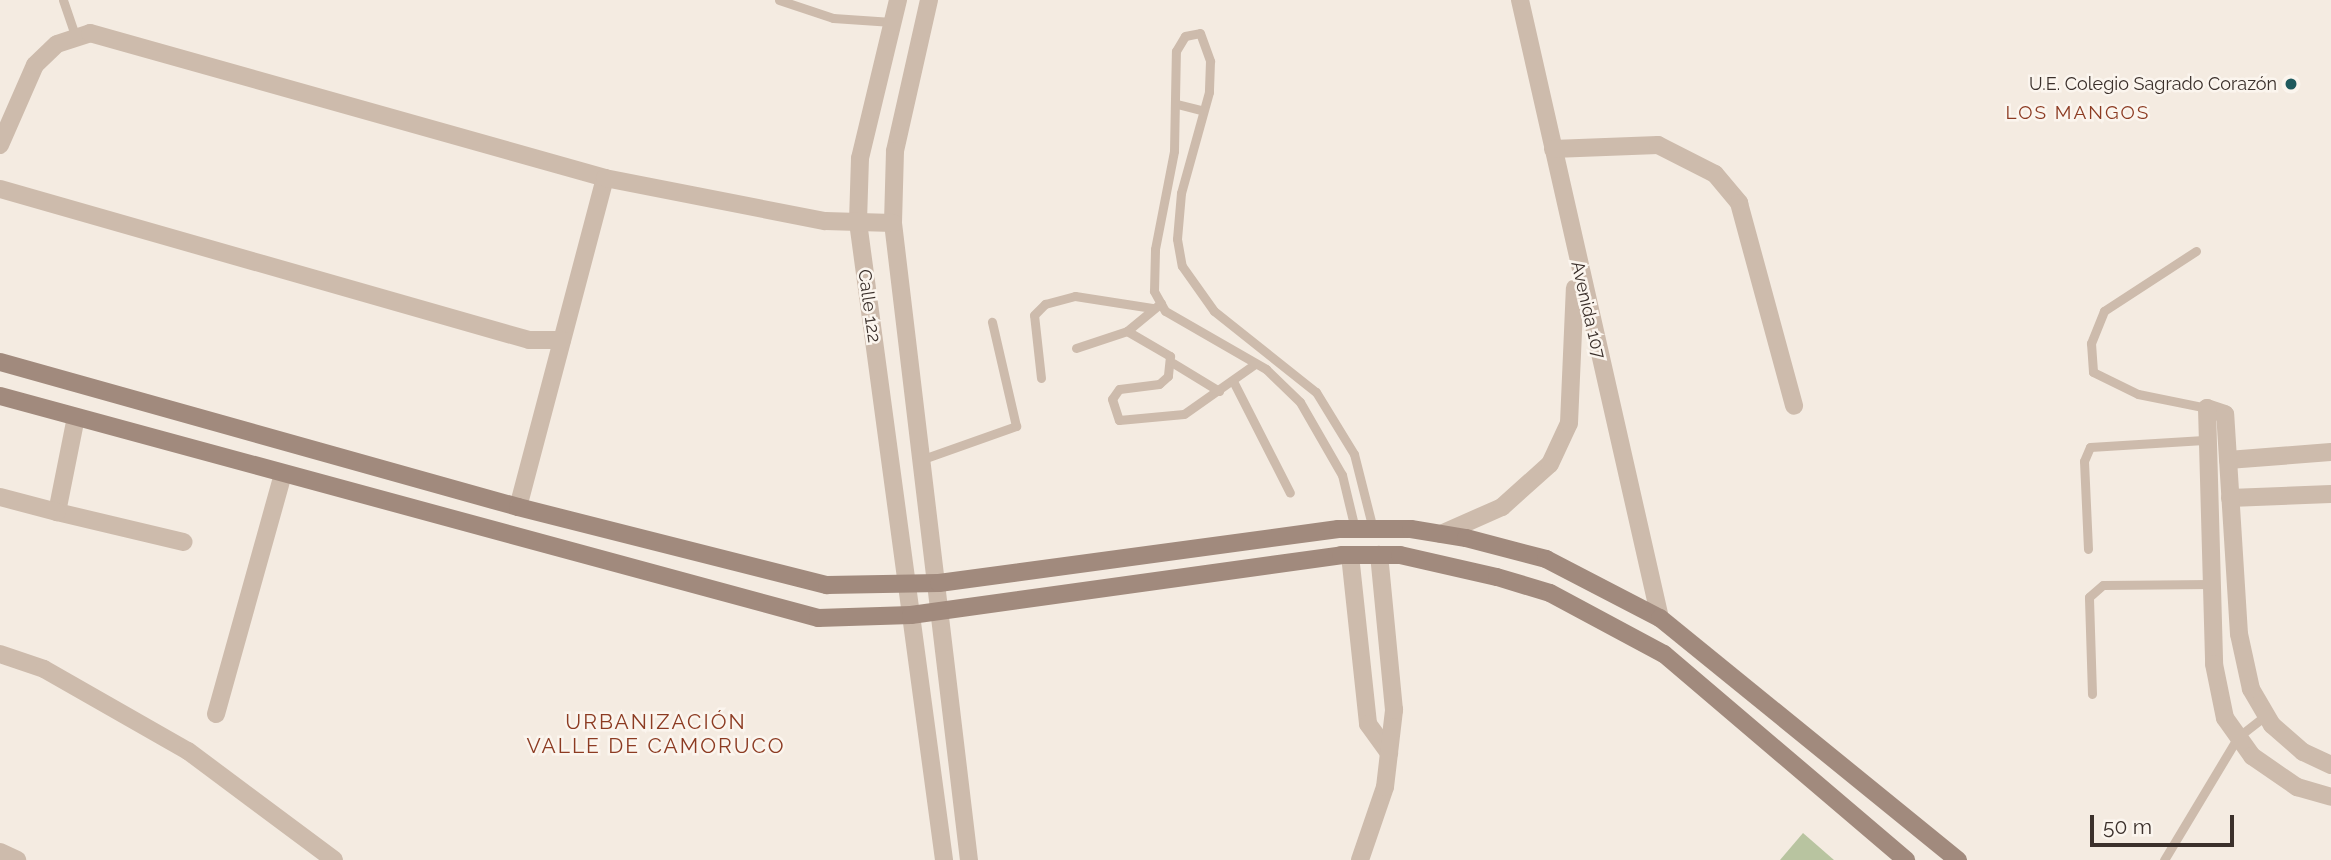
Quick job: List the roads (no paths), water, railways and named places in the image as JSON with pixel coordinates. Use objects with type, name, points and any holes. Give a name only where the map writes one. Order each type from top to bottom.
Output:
[{"type":"street","name":"Calle 122","points":[[898,0],[860,158],[858,222],[944,860]]},
{"type":"street","name":"Calle 122","points":[[929,0],[895,151],[892,223],[943,609],[969,860]]},
{"type":"street","name":"Avenida 107","points":[[1520,0],[1575,253],[1660,618]]},
{"type":"street","points":[[0,145],[35,65],[57,44],[90,33],[605,178],[773,213],[892,223]]},
{"type":"street","points":[[1553,149],[1658,145],[1715,174],[1739,203],[1794,406]]},
{"type":"street","points":[[518,507],[605,178]]},
{"type":"street","points":[[0,189],[529,340],[562,340]]},
{"type":"street","points":[[1441,534],[1502,507],[1550,464],[1569,423],[1576,374],[1575,253]]},
{"type":"street","points":[[0,362],[518,507],[827,584],[939,583],[1223,541],[1364,529],[1441,534],[1546,559],[1660,618],[1958,860]]},
{"type":"street","points":[[0,396],[818,618],[911,615],[1350,555],[1379,555],[1550,593],[1664,654],[1906,860]]},
{"type":"street","points":[[2331,765],[2303,752],[2266,715],[2242,662],[2225,414],[2207,408],[2204,440],[2218,692],[2238,737],[2252,756],[2297,787],[2331,797]]},
{"type":"street","points":[[57,512],[76,417]]},
{"type":"street","points":[[2228,460],[2331,452]]},
{"type":"street","points":[[216,713],[283,474]]},
{"type":"street","points":[[2231,498],[2331,494]]},
{"type":"street","points":[[0,497],[184,542]]},
{"type":"street","points":[[562,549],[570,520]]},
{"type":"street","points":[[1350,555],[1368,724],[1389,753]]},
{"type":"street","points":[[1360,860],[1389,753],[1394,710],[1379,555]]},
{"type":"street","points":[[0,654],[44,669],[188,751],[334,860]]},
{"type":"street","points":[[0,852],[17,860]]},
{"type":"lane","points":[[64,0],[76,38]]},
{"type":"lane","points":[[779,0],[833,18],[892,22]]},
{"type":"lane","points":[[1200,33],[1210,61],[1181,193],[1182,266],[1214,311],[1316,392],[1354,454],[1364,529],[1325,439],[1300,402],[1255,364],[1192,331],[1161,303],[1153,271],[1177,104],[1176,51],[1185,36],[1200,33]]},
{"type":"lane","points":[[1177,104],[1201,110]]},
{"type":"lane","points":[[2196,251],[2105,311],[2091,343],[2093,372],[2138,394],[2207,408]]},
{"type":"lane","points":[[1041,378],[1034,315],[1045,304],[1089,297],[1152,308]]},
{"type":"lane","points":[[1076,348],[1127,331],[1161,303]]},
{"type":"lane","points":[[923,459],[1016,426],[992,322]]},
{"type":"lane","points":[[1127,331],[1164,351],[1172,363],[1219,391]]},
{"type":"lane","points":[[1172,363],[1159,384],[1119,389],[1112,399],[1119,420],[1184,414],[1234,383],[1255,364]]},
{"type":"lane","points":[[1234,383],[1290,493]]},
{"type":"lane","points":[[2088,549],[2084,461],[2090,447],[2204,440]]},
{"type":"lane","points":[[2091,694],[2089,597],[2103,584],[2211,584]]},
{"type":"lane","points":[[2164,860],[2238,737],[2266,715]]},
{"type":"place","name":"U.E. Colegio Sagrado Corazón","points":[[2291,84]]},
{"type":"district","name":"LOS MANGOS","points":[[2078,113]]},
{"type":"district","name":"URBANIZACIÓN VALLE DE CAMORUCO","points":[[656,734]]}]
